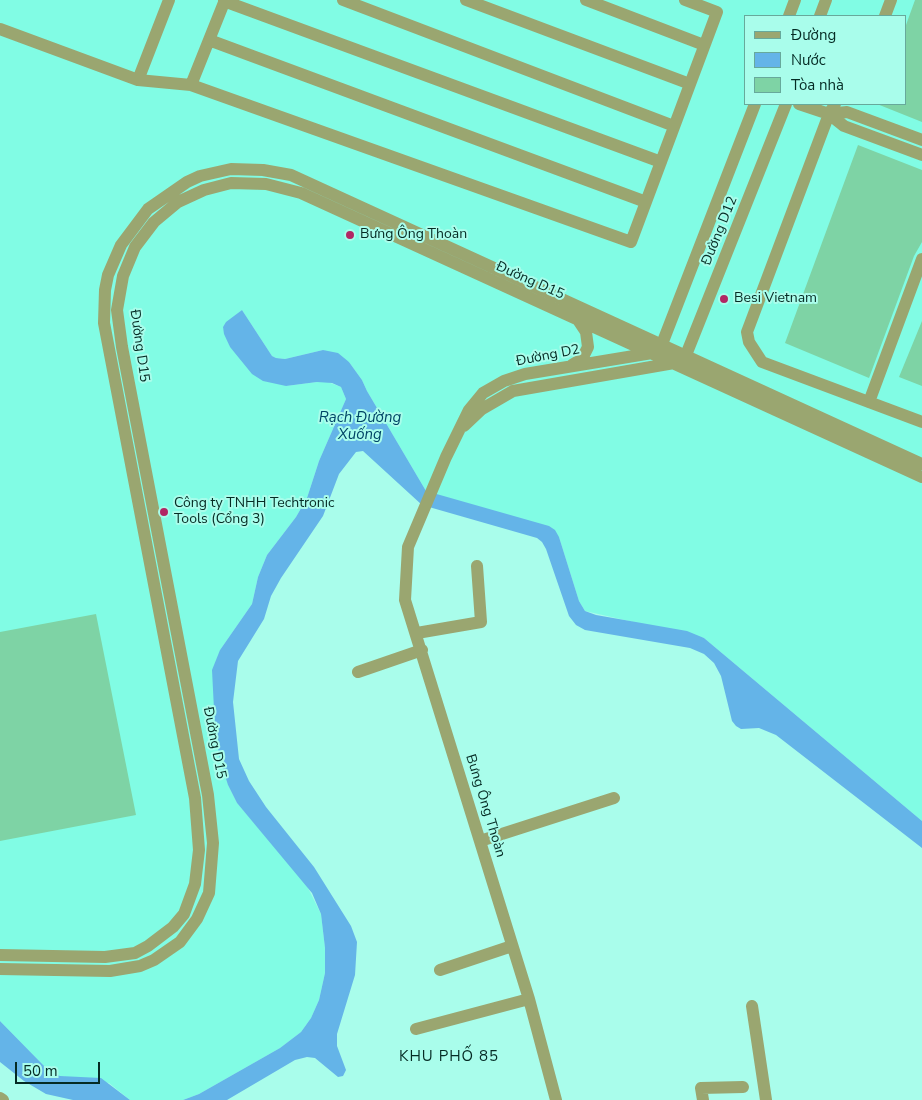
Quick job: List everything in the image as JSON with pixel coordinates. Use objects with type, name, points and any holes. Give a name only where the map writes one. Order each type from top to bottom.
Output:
[{"type":"street","points":[[138,80],[169,0]]},
{"type":"street","points":[[191,86],[224,0],[661,162]]},
{"type":"street","points":[[343,0],[674,126]]},
{"type":"street","points":[[466,0],[690,84]]},
{"type":"street","points":[[586,0],[704,45]]},
{"type":"street","points":[[0,29],[138,80],[191,86],[631,242],[717,12],[685,0]]},
{"type":"street","points":[[789,15],[795,0]]},
{"type":"street","points":[[820,15],[826,0]]},
{"type":"street","points":[[886,15],[892,0]]},
{"type":"street","points":[[209,40],[646,202]]},
{"type":"street","name":"Đường D12","points":[[662,344],[755,105]]},
{"type":"street","name":"Đường D12","points":[[686,355],[786,105]]},
{"type":"street","points":[[806,105],[846,112],[922,140]]},
{"type":"street","points":[[832,109],[844,126],[922,155]]},
{"type":"street","points":[[832,109],[747,332],[752,350],[762,362],[922,422]]},
{"type":"street","name":"Đường D15","points":[[0,955],[105,957],[135,952],[148,946],[174,927],[184,914],[196,884],[199,850],[195,798],[104,323],[105,290],[108,275],[129,232],[148,209],[187,182],[215,172],[246,169],[291,175],[922,464]]},
{"type":"street","name":"Đường D15","points":[[0,969],[110,971],[140,966],[154,960],[180,942],[197,920],[209,893],[213,852],[208,795],[118,329],[119,293],[128,262],[145,233],[178,202],[204,190],[231,183],[250,182],[301,193],[922,477]]},
{"type":"street","points":[[870,402],[922,259]]},
{"type":"street","points":[[566,367],[578,362],[587,351],[588,337],[578,320]]},
{"type":"street","points":[[652,353],[662,344]]},
{"type":"street","name":"Đường D2","points":[[418,520],[446,458],[476,400],[494,386],[525,374],[652,353]]},
{"type":"street","points":[[674,363],[686,355]]},
{"type":"street","name":"Đường D2","points":[[461,429],[482,409],[513,391],[674,363]]},
{"type":"street","points":[[133,474],[146,471]]},
{"type":"street","name":"Bưng Ông Thoàn","points":[[418,520],[408,548],[405,600],[417,633],[529,999],[556,1100]]},
{"type":"street","points":[[417,633],[481,622],[477,566]]},
{"type":"street","points":[[358,672],[422,650]]},
{"type":"street","points":[[480,841],[614,798]]},
{"type":"street","points":[[440,970],[512,946]]},
{"type":"street","points":[[416,1029],[529,999]]},
{"type":"street","points":[[752,1006],[766,1100]]},
{"type":"street","points":[[703,1100],[701,1088],[743,1087]]},
{"type":"shaded area","points":[[0,0],[922,0],[922,821],[704,638],[585,611],[579,601],[559,537],[426,491],[362,380],[349,362],[323,350],[285,359],[276,358],[272,356],[242,310],[223,327],[230,347],[286,386],[325,381],[341,387],[346,399],[319,461],[307,498],[296,517],[267,555],[258,577],[252,604],[220,650],[228,785],[237,803],[305,882],[321,914],[325,948],[325,973],[319,1000],[311,1018],[301,1032],[280,1048],[199,1094],[183,1100],[130,1100],[109,1083],[60,1076],[49,1071],[0,1021]]},
{"type":"water","name":"Rạch Đường Xuống","points":[[242,310],[272,356],[276,358],[285,359],[323,350],[338,353],[349,362],[362,380],[426,491],[549,526],[555,530],[559,537],[579,601],[585,611],[596,615],[687,631],[704,638],[922,821],[922,848],[776,735],[759,728],[741,729],[736,726],[732,721],[721,676],[714,663],[704,654],[690,648],[585,630],[576,625],[569,616],[546,549],[537,538],[422,505],[363,451],[356,452],[339,474],[323,516],[281,578],[271,596],[264,619],[238,661],[233,702],[239,759],[249,781],[266,807],[314,867],[351,926],[357,942],[355,975],[337,1034],[337,1046],[346,1070],[343,1076],[338,1077],[315,1058],[307,1057],[295,1060],[227,1100],[183,1100],[199,1094],[280,1048],[301,1032],[311,1018],[319,1000],[325,973],[325,948],[321,914],[312,893],[237,803],[228,785],[220,760],[215,729],[212,670],[220,650],[252,604],[258,577],[267,555],[296,517],[307,498],[319,461],[346,399],[341,387],[332,383],[317,382],[286,386],[263,381],[252,374],[230,347],[224,334],[223,327],[226,322]]},
{"type":"water","points":[[0,1021],[49,1071],[60,1076],[101,1078],[130,1100],[73,1100],[46,1094],[24,1081],[0,1062]]},
{"type":"building","points":[[915,0],[922,0],[922,122],[880,105],[907,105],[907,22]]},
{"type":"building","points":[[858,145],[922,170],[922,242],[914,256],[869,378],[785,343]]},
{"type":"building","points":[[922,321],[922,386],[899,377]]},
{"type":"building","points":[[96,614],[136,815],[0,841],[0,632]]},
{"type":"place","name":"Bưng Ông Thoàn","points":[[350,235]]},
{"type":"place","name":"Besi Vietnam","points":[[724,299]]},
{"type":"place","name":"Công ty TNHH Techtronic Tools (Cổng 3)","points":[[164,512]]},
{"type":"district","name":"KHU PHỐ 85","points":[[449,1057]]}]
